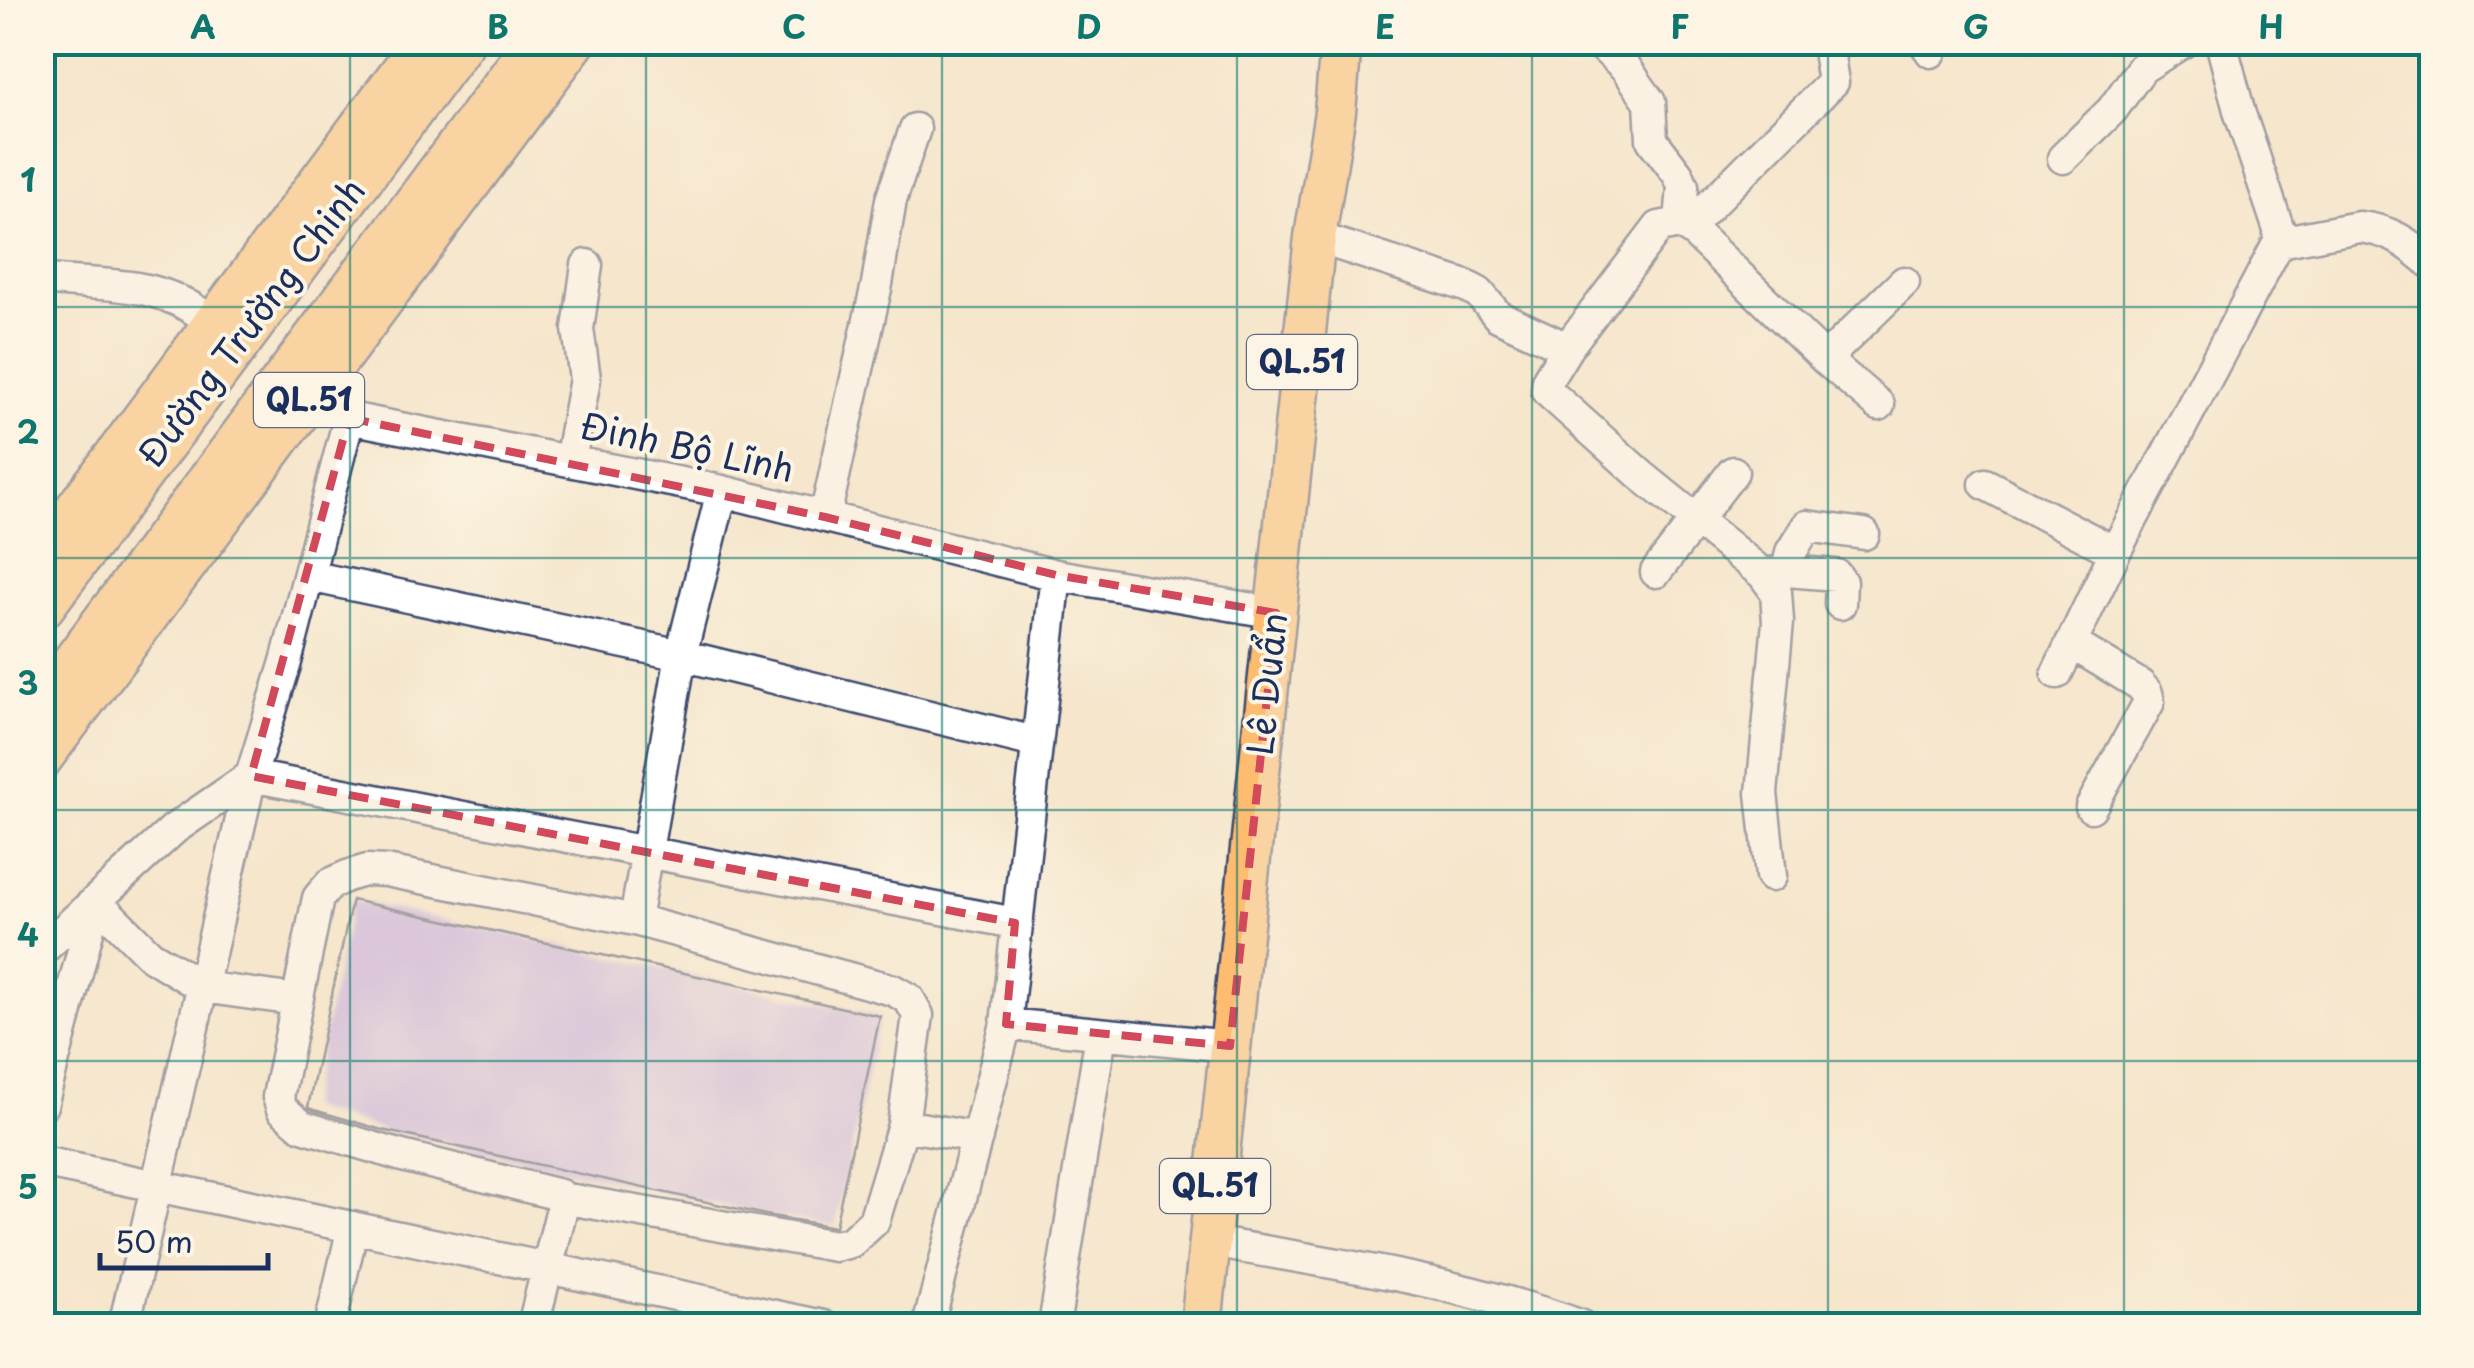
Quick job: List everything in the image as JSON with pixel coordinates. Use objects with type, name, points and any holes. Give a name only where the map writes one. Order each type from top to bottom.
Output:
[{"type":"highway","name":"Đường Trường Chinh","points":[[42,604],[213,350],[461,42]]},
{"type":"highway","name":"Đường Trường Chinh","points":[[42,707],[288,403],[538,42]]},
{"type":"highway","points":[[213,350],[288,403]]},
{"type":"main road","name":"Đường Trường Chinh","points":[[42,554],[213,350],[424,42]]},
{"type":"main road","name":"Đường Trường Chinh","points":[[42,758],[288,403],[576,42]]},
{"type":"main road","name":"Lê Duẩn","points":[[1201,1326],[1315,237],[1336,112],[1342,42]]},
{"type":"street","points":[[1598,42],[1626,68],[1650,102],[1652,140],[1683,186],[1683,226],[1879,406]]},
{"type":"street","points":[[1835,42],[1829,57],[1833,82],[1683,226],[1659,227],[1567,348],[1548,380],[1547,391],[1694,521],[1775,573],[1836,575],[1842,582],[1840,604]]},
{"type":"street","points":[[2063,158],[2112,110],[2142,68],[2183,42]]},
{"type":"street","points":[[2057,673],[2115,552],[2279,242],[2221,42]]},
{"type":"street","points":[[825,517],[877,284],[891,200],[914,129]]},
{"type":"street","points":[[2279,242],[2359,227],[2383,230],[2427,255]]},
{"type":"street","points":[[1315,237],[1466,286],[1479,293],[1498,316],[1567,348]]},
{"type":"street","points":[[570,461],[585,379],[578,329],[587,265]]},
{"type":"street","points":[[42,280],[143,287],[184,302],[204,316],[213,350]]},
{"type":"street","points":[[1824,359],[1904,282]]},
{"type":"street","name":"Đinh Bộ Lĩnh","points":[[288,403],[328,406],[350,418],[722,491],[1056,576],[1276,614]]},
{"type":"street","points":[[124,1326],[250,776],[267,730],[350,418]]},
{"type":"street","points":[[1656,572],[1733,472]]},
{"type":"street","points":[[1985,484],[2115,552]]},
{"type":"street","points":[[635,920],[681,656],[722,491]]},
{"type":"street","points":[[1771,876],[1762,793],[1778,622],[1775,573],[1807,526],[1864,534]]},
{"type":"street","points":[[309,576],[681,656],[1035,742]]},
{"type":"street","points":[[928,1326],[1006,1024],[1056,576]]},
{"type":"street","points":[[2071,642],[2140,686],[2147,692],[2149,702],[2092,807]]},
{"type":"street","points":[[42,950],[174,829],[250,776],[1015,923]]},
{"type":"street","points":[[367,870],[386,871],[635,920],[893,990],[909,999],[918,1015],[903,1125],[874,1221],[851,1242],[835,1246],[562,1198],[302,1126],[282,1109],[278,1097],[296,1000],[318,898],[330,884],[367,870]]},
{"type":"street","points":[[96,901],[150,955],[202,986],[296,1000]]},
{"type":"street","points":[[42,1105],[96,901]]},
{"type":"street","points":[[1006,1024],[1230,1046]]},
{"type":"street","points":[[1054,1326],[1101,1034]]},
{"type":"street","points":[[903,1125],[977,1138]]},
{"type":"street","points":[[42,1162],[546,1266],[733,1316],[822,1326]]},
{"type":"street","points":[[533,1326],[562,1198]]},
{"type":"street","points":[[330,1326],[353,1226]]},
{"type":"street","points":[[1210,1242],[1386,1272],[1496,1298],[1582,1326]]},
{"type":"highlighted area","points":[[349,418],[825,517],[1056,575],[1276,613],[1230,1046],[1006,1024],[1015,923],[251,776]]},
{"type":"building","points":[[352,900],[880,1016],[835,1227],[382,1130],[308,1107]]}]
